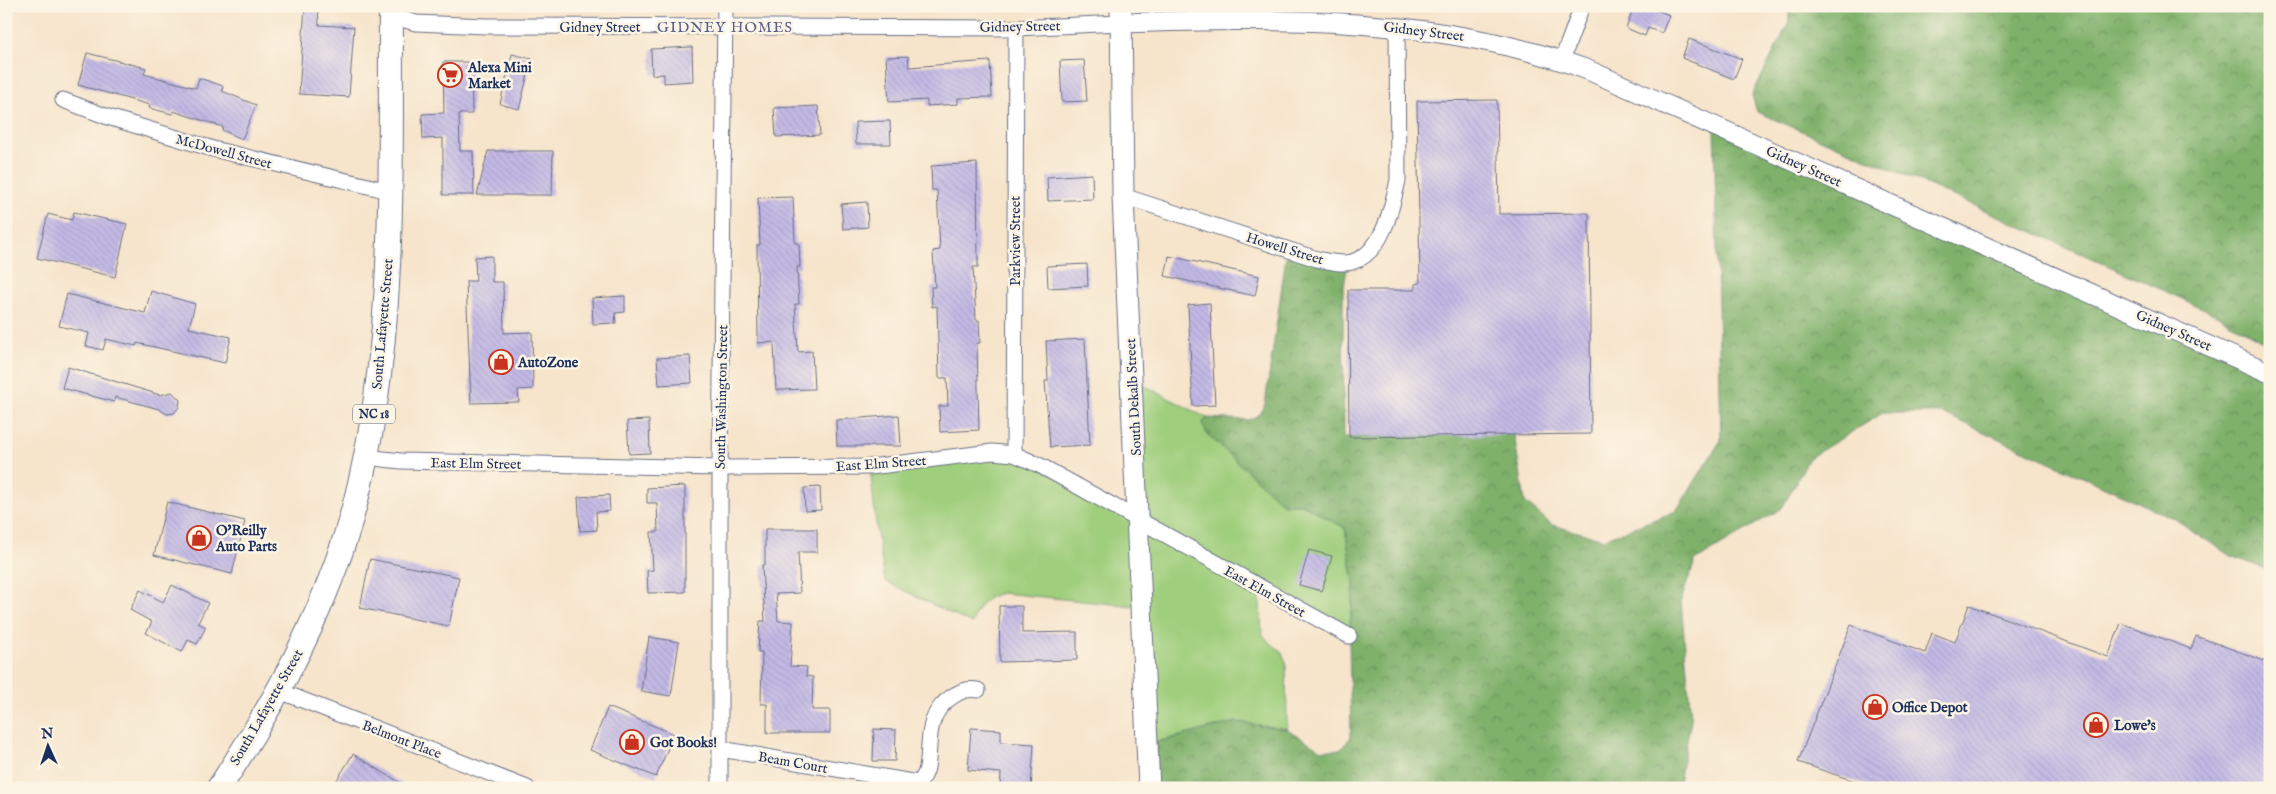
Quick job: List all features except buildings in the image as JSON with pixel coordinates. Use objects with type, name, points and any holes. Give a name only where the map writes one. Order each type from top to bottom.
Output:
[{"type":"main road","name":"South Lafayette Street","points":[[218,788],[248,742],[299,650],[322,598],[355,503],[366,458],[379,383],[388,277],[391,11]]},
{"type":"main road","name":"South Dekalb Street","points":[[1120,15],[1123,196],[1139,521],[1149,788]]},
{"type":"street","name":"South Washington Street","points":[[720,788],[720,468],[725,6]]},
{"type":"street","points":[[1562,60],[1582,6]]},
{"type":"street","name":"Gidney Street","points":[[391,11],[416,23],[486,26],[1016,28],[1120,15],[1397,26],[1487,40],[1562,60],[1588,70],[2270,373]]},
{"type":"street","name":"Howell Street","points":[[1123,196],[1317,259],[1348,263],[1361,258],[1377,241],[1383,229],[1393,202],[1398,180],[1397,26]]},
{"type":"street","name":"Parkview Street","points":[[1014,454],[1016,28]]},
{"type":"street","name":"McDowell Street","points":[[62,100],[213,150],[389,191]]},
{"type":"street","name":"East Elm Street","points":[[366,458],[401,461],[720,468],[870,467],[992,452],[1014,454],[1041,466],[1349,636]]},
{"type":"street","name":"Belmont Place","points":[[277,690],[527,788]]},
{"type":"street","name":"Beam Court","points":[[721,750],[918,783],[925,775],[930,722],[943,702],[964,690],[978,690]]},
{"type":"green space","points":[[1788,6],[2270,6],[2270,345],[2209,311],[1933,187],[1757,112],[1752,95],[1789,22]]},
{"type":"green space","points":[[1714,126],[2270,373],[2270,571],[2229,555],[2175,519],[1942,413],[1883,413],[1809,458],[1782,508],[1695,561],[1681,600],[1691,719],[1678,788],[1149,788],[1149,744],[1236,722],[1287,729],[1321,750],[1340,750],[1351,737],[1349,637],[1354,583],[1345,528],[1302,504],[1283,504],[1207,434],[1202,424],[1207,418],[1248,420],[1258,416],[1265,404],[1287,250],[1348,263],[1343,292],[1344,437],[1514,434],[1525,502],[1552,525],[1604,539],[1676,511],[1721,440]]},
{"type":"green space","points":[[1132,379],[1207,418],[1202,424],[1283,504],[1302,504],[1345,528],[1354,583],[1349,636],[1259,588],[1262,633],[1268,641],[1281,651],[1286,662],[1287,729],[1236,722],[1149,744],[1142,607],[1003,593],[991,597],[983,603],[976,612],[972,624],[885,581],[877,533],[870,467],[1014,454],[1138,521]]},
{"type":"place","name":"Alexa Mini Market","points":[[450,75]]},
{"type":"place","name":"AutoZone","points":[[501,362]]},
{"type":"place","name":"O'Reilly Auto Parts","points":[[199,538]]},
{"type":"place","name":"Office Depot","points":[[1875,707]]},
{"type":"place","name":"Lowe's","points":[[2096,725]]},
{"type":"place","name":"Got Books!","points":[[632,742]]},
{"type":"district","name":"GIDNEY HOMES","points":[[725,27]]}]
